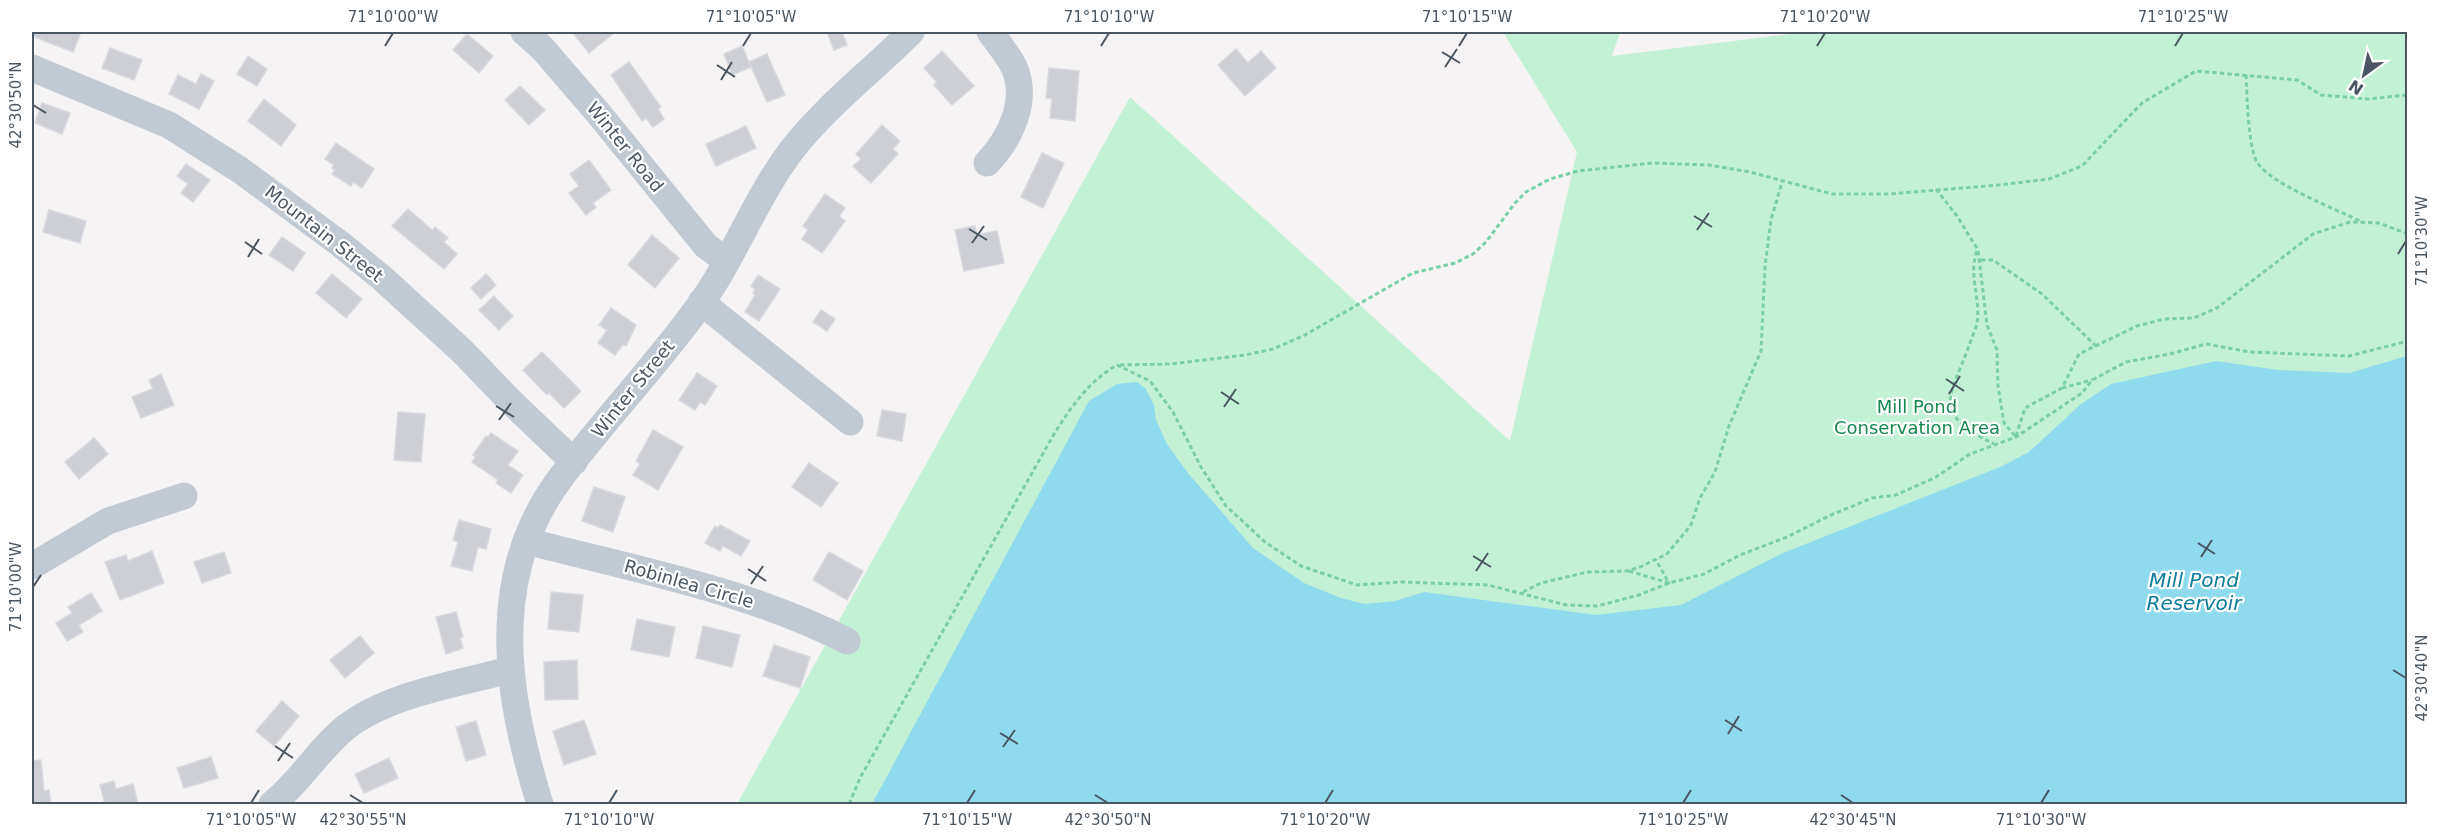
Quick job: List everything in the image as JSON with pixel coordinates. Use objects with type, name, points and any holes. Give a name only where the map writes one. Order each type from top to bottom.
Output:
[{"type":"street","name":"Winter Road","points":[[524,32],[574,85],[706,246],[727,261]]},
{"type":"street","points":[[987,163],[999,150],[1013,124],[1018,94],[1014,68],[990,32]]},
{"type":"street","name":"Winter Street","points":[[540,804],[520,738],[509,670],[513,598],[526,541],[559,480],[701,302],[791,151],[898,36]]},
{"type":"street","name":"Mountain Street","points":[[32,68],[169,125],[240,170],[339,243],[396,291],[464,352],[509,400],[574,462]]},
{"type":"street","points":[[701,302],[850,422]]},
{"type":"street","points":[[32,566],[108,521],[184,496]]},
{"type":"street","name":"Robinlea Circle","points":[[526,541],[729,594],[788,614],[847,640]]},
{"type":"street","points":[[272,804],[336,736],[365,715],[399,700],[509,670]]},
{"type":"path","points":[[849,804],[860,778],[1054,434],[1074,403],[1099,376],[1117,365],[1171,364],[1245,356],[1273,349],[1303,336],[1413,273],[1455,263],[1473,254],[1486,242],[1526,192],[1550,179],[1578,171],[1652,164],[1709,165],[1750,172],[1833,194],[1889,194],[1936,188],[1999,185],[2049,179],[2082,166],[2142,104],[2196,72],[2297,80],[2320,96],[2368,99],[2408,95]]},
{"type":"path","points":[[2246,75],[2248,114],[2257,162],[2275,178],[2363,222]]},
{"type":"path","points":[[1521,593],[1541,583],[1579,574],[1628,571],[1656,560],[1667,554],[1691,525],[1700,498],[1715,472],[1729,426],[1761,351],[1765,266],[1771,220],[1782,182]]},
{"type":"path","points":[[1936,188],[1958,216],[1978,250],[1987,325],[1997,350],[1998,386],[2004,423],[2016,437]]},
{"type":"path","points":[[2062,388],[2079,354],[2137,326],[2164,319],[2194,318],[2217,308],[2313,234],[2350,222],[2363,222],[2379,223],[2408,234]]},
{"type":"path","points":[[1978,250],[1973,261],[1977,293],[1977,324],[1951,387],[1950,410],[1962,425],[1995,445]]},
{"type":"path","points":[[1980,260],[1994,261],[2043,294],[2096,346]]},
{"type":"path","points":[[2016,437],[2025,408],[2062,388],[2092,380],[2126,362],[2170,354],[2206,344],[2250,352],[2349,356],[2408,341]]},
{"type":"path","points":[[1117,365],[1150,381],[1173,412],[1201,467],[1226,506],[1266,542],[1301,566],[1357,585],[1402,582],[1488,585],[1566,605],[1598,606],[1640,596],[1669,583],[1704,574],[1740,555],[1787,537],[1831,515],[1872,498],[1896,495],[1936,477],[1970,454],[2016,437],[2082,393],[2092,380]]},
{"type":"path","points":[[1656,560],[1669,583]]},
{"type":"path","points":[[1628,571],[1669,583]]},
{"type":"green space","name":"Mill Pond Conservation Area","points":[[1503,32],[1620,32],[1612,56],[1806,32],[2407,32],[2407,804],[737,804],[1130,97],[1510,441],[1577,152]]},
{"type":"water","name":"Mill Pond Reservoir","points":[[2407,356],[2407,804],[872,804],[1089,401],[1117,384],[1137,382],[1145,388],[1154,405],[1156,420],[1167,444],[1187,472],[1253,548],[1304,583],[1341,598],[1365,604],[1395,601],[1424,592],[1596,615],[1681,605],[1783,553],[2000,467],[2029,452],[2081,404],[2111,384],[2216,361],[2278,370],[2349,373]]},
{"type":"building","points":[[32,32],[81,32],[73,52],[32,36]]},
{"type":"building","points":[[572,32],[615,32],[589,53]]},
{"type":"building","points":[[827,32],[842,32],[847,45],[834,50]]},
{"type":"building","points":[[467,34],[493,56],[479,73],[453,50]]},
{"type":"building","points":[[742,46],[751,67],[732,75],[724,54]]},
{"type":"building","points":[[110,48],[142,60],[134,80],[102,68]]},
{"type":"building","points":[[1236,49],[1248,63],[1261,51],[1276,68],[1245,96],[1218,65]]},
{"type":"building","points":[[942,51],[974,86],[952,105],[934,85],[937,82],[924,68]]},
{"type":"building","points":[[767,54],[785,95],[767,102],[749,62]]},
{"type":"building","points":[[248,56],[267,69],[257,86],[237,74]]},
{"type":"building","points":[[629,62],[661,107],[658,109],[664,119],[653,127],[646,118],[642,121],[611,75]]},
{"type":"building","points":[[1049,68],[1079,71],[1075,121],[1050,118],[1052,99],[1046,98]]},
{"type":"building","points":[[201,74],[214,81],[199,109],[169,94],[178,75],[196,84]]},
{"type":"building","points":[[520,86],[545,110],[529,125],[505,100]]},
{"type":"building","points":[[264,99],[296,125],[281,146],[248,121]]},
{"type":"building","points":[[42,103],[70,113],[62,134],[35,123]]},
{"type":"building","points":[[882,125],[900,141],[893,149],[898,154],[871,183],[853,166],[861,159],[856,154]]},
{"type":"building","points":[[746,126],[756,148],[716,166],[706,144]]},
{"type":"building","points":[[336,143],[374,169],[362,188],[353,182],[351,186],[332,174],[335,170],[332,168],[334,165],[325,159]]},
{"type":"building","points":[[1042,153],[1064,163],[1043,208],[1021,197]]},
{"type":"building","points":[[589,160],[611,190],[593,203],[596,207],[586,215],[569,193],[579,186],[570,174]]},
{"type":"building","points":[[186,164],[210,180],[193,202],[181,193],[188,184],[177,176]]},
{"type":"building","points":[[825,194],[845,208],[839,216],[845,221],[822,253],[802,239],[808,230],[803,226]]},
{"type":"building","points":[[408,209],[432,230],[435,227],[448,238],[444,242],[457,254],[444,269],[392,226]]},
{"type":"building","points":[[49,210],[86,221],[80,243],[43,232]]},
{"type":"building","points":[[975,226],[977,235],[997,231],[1004,263],[964,271],[955,230]]},
{"type":"building","points":[[652,235],[679,258],[655,288],[628,265]]},
{"type":"building","points":[[282,237],[305,253],[293,271],[269,255]]},
{"type":"building","points":[[332,274],[362,299],[346,318],[316,293]]},
{"type":"building","points":[[486,274],[496,285],[481,299],[471,288]]},
{"type":"building","points":[[758,275],[780,289],[759,321],[745,312],[755,295],[753,293],[755,289],[751,286]]},
{"type":"building","points":[[494,296],[513,316],[499,330],[479,310]]},
{"type":"building","points":[[611,308],[636,325],[626,346],[623,344],[615,355],[598,343],[607,330],[599,325]]},
{"type":"building","points":[[821,310],[835,319],[827,331],[813,322]]},
{"type":"building","points":[[542,352],[581,391],[564,408],[549,393],[547,395],[523,370]]},
{"type":"building","points":[[697,373],[717,386],[705,405],[700,402],[695,410],[679,400]]},
{"type":"building","points":[[161,374],[174,405],[141,418],[132,397],[153,389],[149,380]]},
{"type":"building","points":[[882,410],[906,414],[902,441],[877,436]]},
{"type":"building","points":[[398,412],[425,414],[421,462],[394,460]]},
{"type":"building","points":[[653,430],[683,447],[658,490],[633,475],[640,464],[636,461]]},
{"type":"building","points":[[491,433],[518,451],[508,465],[523,475],[511,493],[496,483],[498,480],[472,462],[476,456],[473,455],[486,436],[488,437]]},
{"type":"building","points":[[94,438],[108,454],[79,479],[65,462]]},
{"type":"building","points":[[809,463],[838,483],[821,507],[792,487]]},
{"type":"building","points":[[594,487],[625,497],[613,532],[582,521]]},
{"type":"building","points":[[459,520],[491,529],[486,549],[478,547],[472,571],[451,566],[458,542],[453,540]]},
{"type":"building","points":[[720,525],[750,541],[741,556],[723,546],[720,551],[705,543],[715,526],[718,528]]},
{"type":"building","points":[[152,551],[164,583],[120,600],[105,562],[126,555],[128,561]]},
{"type":"building","points":[[224,552],[231,573],[202,583],[194,562]]},
{"type":"building","points":[[829,552],[863,571],[847,600],[813,580]]},
{"type":"building","points":[[551,592],[583,595],[579,632],[548,629]]},
{"type":"building","points":[[91,593],[102,611],[79,625],[83,632],[67,641],[56,623],[72,613],[68,607]]},
{"type":"building","points":[[456,612],[463,637],[460,638],[463,648],[446,654],[436,617]]},
{"type":"building","points":[[637,619],[675,627],[669,657],[631,650]]},
{"type":"building","points":[[703,626],[740,635],[732,667],[696,658]]},
{"type":"building","points":[[360,636],[374,653],[345,678],[330,660]]},
{"type":"building","points":[[774,645],[810,657],[800,688],[763,676]]},
{"type":"building","points":[[577,660],[578,699],[545,700],[544,662]]},
{"type":"building","points":[[282,701],[299,716],[274,746],[256,731]]},
{"type":"building","points":[[584,720],[596,754],[564,765],[553,731]]},
{"type":"building","points":[[476,721],[486,755],[466,761],[456,727]]},
{"type":"building","points":[[211,757],[218,778],[184,788],[177,768]]},
{"type":"building","points":[[389,758],[398,778],[364,793],[355,774]]},
{"type":"building","points":[[41,760],[44,791],[49,790],[51,804],[32,804],[32,761]]},
{"type":"building","points":[[114,781],[116,789],[133,784],[138,804],[105,804],[100,785]]}]
